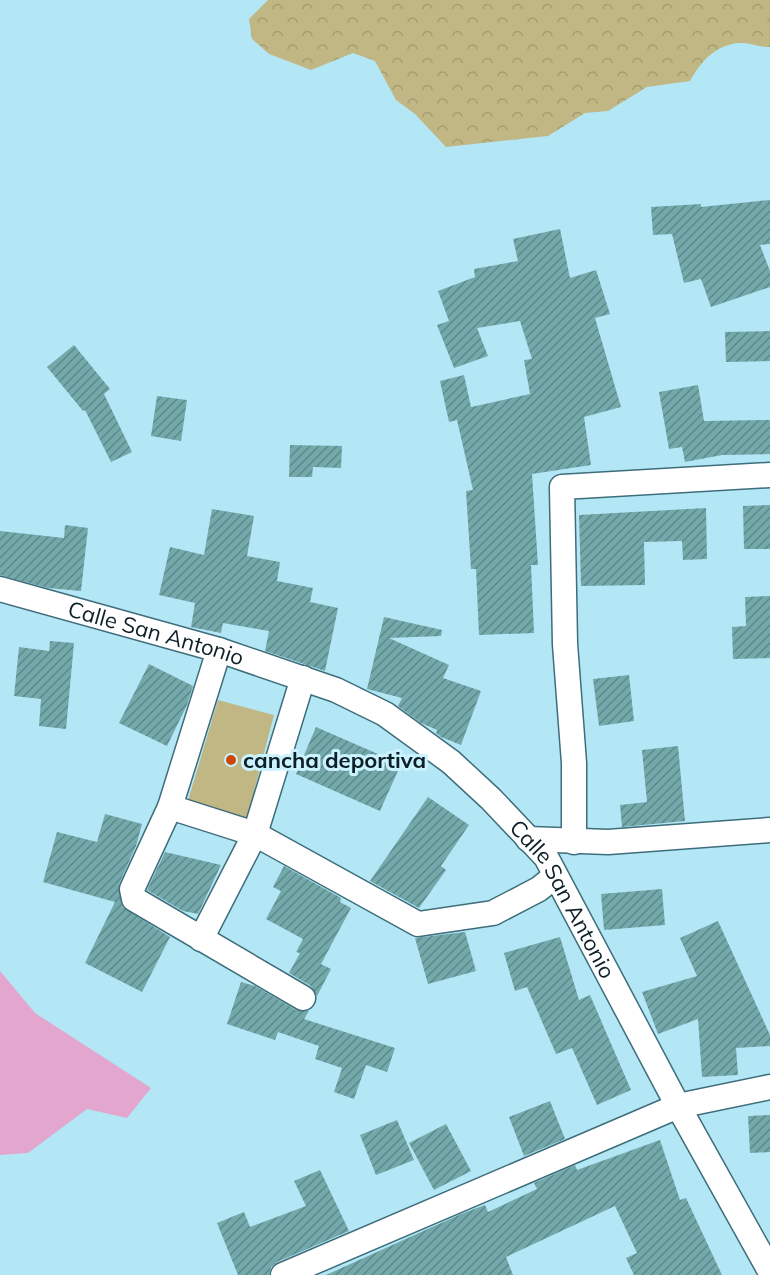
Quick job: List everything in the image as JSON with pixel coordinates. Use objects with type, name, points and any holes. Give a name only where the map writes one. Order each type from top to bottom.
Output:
[{"type":"street","points":[[574,842],[574,763],[565,644],[562,487],[770,475]]},
{"type":"street","name":"Calle San Antonio","points":[[0,588],[219,650],[336,690],[385,714],[451,762],[491,799],[546,857],[678,1106],[770,1271]]},
{"type":"street","points":[[219,650],[170,807],[132,895],[134,899],[303,998]]},
{"type":"street","points":[[201,939],[255,834],[303,678]]},
{"type":"street","points":[[170,807],[255,834],[418,924],[493,914],[539,889],[555,876]]},
{"type":"street","points":[[528,839],[608,842],[770,830]]},
{"type":"street","points":[[283,1275],[678,1106],[770,1087]]},
{"type":"green space","points":[[268,0],[770,0],[770,47],[745,43],[724,47],[704,60],[690,81],[647,87],[608,111],[585,113],[548,136],[446,147],[415,114],[396,100],[375,61],[353,53],[311,70],[269,54],[252,39],[249,19]]},
{"type":"green space","name":"cancha deportiva","points":[[218,700],[274,715],[247,818],[187,804]]},
{"type":"shaded area","points":[[0,971],[35,1013],[151,1088],[127,1118],[87,1109],[28,1153],[0,1155]]},
{"type":"building","points":[[770,200],[770,244],[760,245],[770,271],[770,287],[711,307],[701,279],[684,283],[672,234],[653,235],[651,207],[701,204],[701,207]]},
{"type":"building","points":[[560,229],[570,278],[596,270],[610,314],[595,318],[621,407],[584,417],[591,465],[532,474],[538,565],[531,565],[534,633],[479,635],[476,569],[471,569],[466,491],[473,490],[457,420],[449,422],[440,381],[464,375],[471,407],[530,394],[524,360],[532,359],[520,321],[477,328],[488,356],[454,368],[437,325],[449,321],[438,291],[475,277],[474,269],[518,261],[513,239]]},
{"type":"building","points":[[770,331],[770,361],[726,362],[725,332]]},
{"type":"building","points":[[74,345],[110,389],[104,394],[132,452],[111,462],[85,410],[83,411],[47,367]]},
{"type":"building","points":[[698,385],[704,421],[770,420],[770,454],[722,455],[685,462],[682,447],[669,449],[659,392]]},
{"type":"building","points":[[157,396],[187,400],[181,441],[151,436]]},
{"type":"building","points":[[290,445],[342,446],[341,468],[313,467],[312,477],[289,477]]},
{"type":"building","points":[[770,505],[770,549],[744,549],[743,506]]},
{"type":"building","points":[[706,508],[707,559],[683,560],[682,541],[644,542],[645,585],[581,586],[579,515]]},
{"type":"building","points":[[212,509],[254,516],[247,556],[280,562],[277,581],[313,588],[310,602],[338,608],[325,671],[265,651],[269,631],[223,623],[221,633],[191,627],[195,603],[159,595],[170,547],[204,555]]},
{"type":"building","points":[[65,525],[88,528],[81,591],[48,588],[0,575],[0,531],[64,538]]},
{"type":"building","points":[[770,596],[770,658],[733,659],[732,627],[746,626],[745,597]]},
{"type":"building","points":[[384,617],[442,630],[441,636],[389,638],[449,665],[443,678],[481,691],[461,745],[441,737],[436,733],[437,730],[421,723],[398,706],[402,698],[367,689]]},
{"type":"building","points":[[50,641],[74,643],[66,729],[39,726],[41,699],[14,696],[19,647],[49,651]]},
{"type":"building","points":[[149,664],[193,686],[187,705],[167,746],[119,723]]},
{"type":"building","points":[[629,675],[634,721],[599,726],[593,679]]},
{"type":"building","points":[[316,727],[401,764],[380,811],[296,774]]},
{"type":"building","points":[[678,746],[685,821],[622,827],[620,805],[647,802],[642,750]]},
{"type":"building","points":[[428,797],[469,825],[441,866],[446,870],[419,908],[370,881]]},
{"type":"building","points":[[105,814],[142,824],[136,846],[119,884],[122,907],[170,937],[142,992],[85,963],[115,902],[43,882],[57,832],[97,842]]},
{"type":"building","points":[[165,852],[221,865],[198,914],[183,911],[147,890]]},
{"type":"building","points":[[284,866],[341,898],[340,902],[351,908],[321,964],[331,969],[317,996],[311,986],[289,973],[300,953],[296,952],[303,939],[266,919],[281,891],[273,887]]},
{"type":"building","points":[[662,889],[665,925],[604,930],[601,894]]},
{"type":"building","points":[[718,921],[770,1035],[770,1046],[736,1048],[738,1075],[702,1077],[698,1019],[658,1034],[642,992],[697,976],[680,938]]},
{"type":"building","points":[[465,932],[476,971],[428,984],[415,938]]},
{"type":"building","points":[[560,937],[579,1000],[590,995],[631,1090],[597,1105],[572,1048],[556,1054],[527,987],[515,991],[504,953]]},
{"type":"building","points":[[241,982],[255,986],[296,1010],[309,1011],[304,1019],[395,1048],[387,1072],[366,1065],[354,1099],[334,1092],[342,1068],[315,1059],[319,1046],[278,1032],[275,1040],[227,1024]]},
{"type":"building","points":[[550,1101],[565,1139],[524,1156],[509,1117]]},
{"type":"building","points":[[770,1115],[770,1152],[750,1153],[748,1116]]},
{"type":"building","points":[[397,1120],[414,1160],[376,1175],[360,1135]]},
{"type":"building","points":[[446,1124],[471,1171],[434,1190],[409,1143]]},
{"type":"building","points":[[660,1140],[680,1200],[686,1198],[722,1275],[634,1275],[626,1258],[637,1253],[615,1206],[506,1257],[513,1275],[326,1275],[461,1214],[485,1205],[488,1212],[537,1189],[534,1183],[575,1165],[577,1170]]},
{"type":"building","points":[[320,1170],[349,1231],[277,1262],[271,1267],[269,1275],[238,1275],[217,1223],[244,1212],[250,1227],[306,1206],[294,1181]]},
{"type":"place","name":"cancha deportiva","points":[[231,760]]}]
